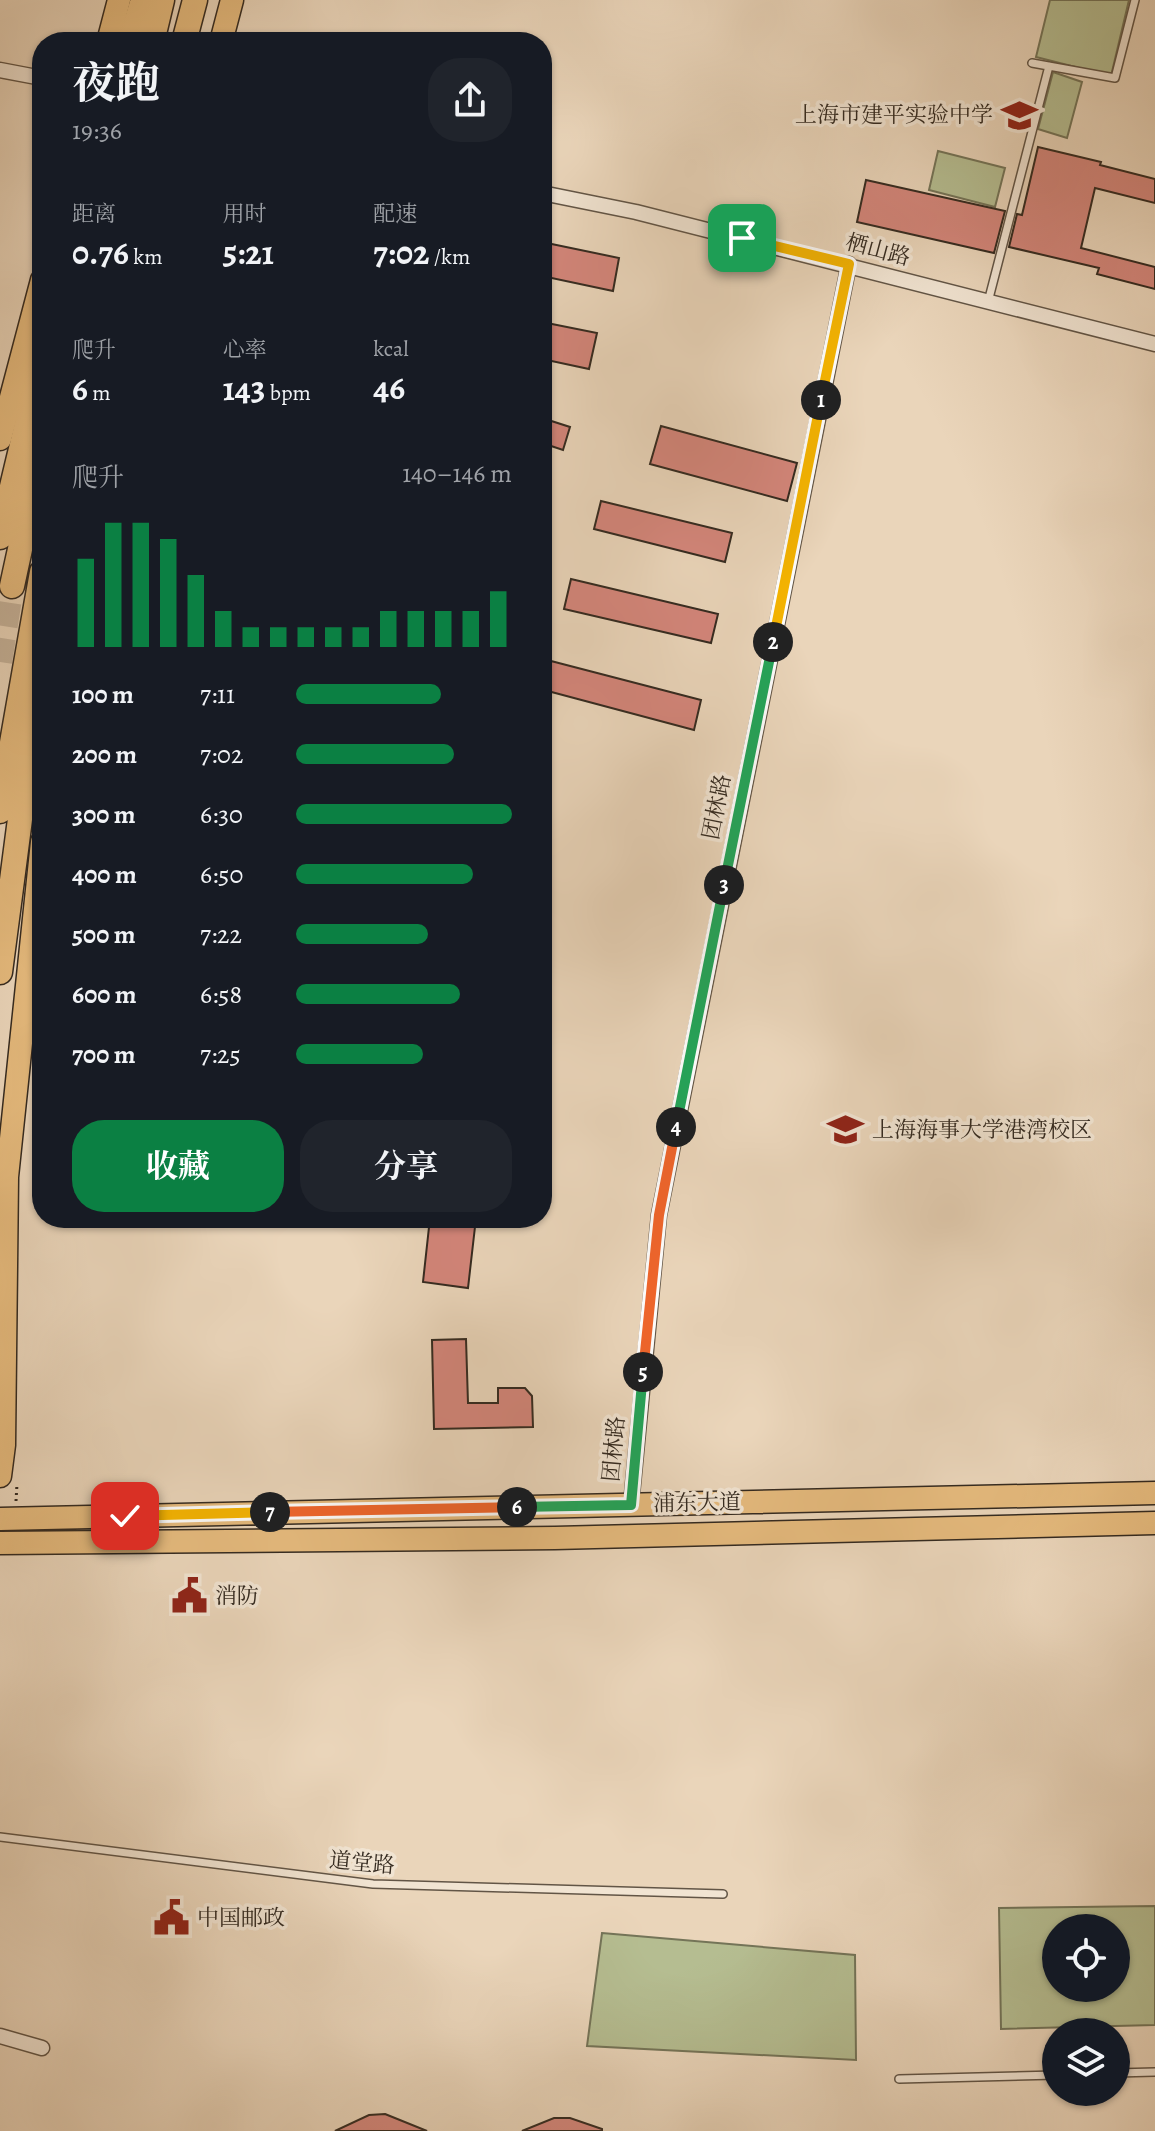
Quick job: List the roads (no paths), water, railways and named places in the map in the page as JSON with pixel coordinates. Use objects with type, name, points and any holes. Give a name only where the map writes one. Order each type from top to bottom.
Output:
[{"type":"highway","points":[[133,32],[143,0]]},
{"type":"highway","points":[[154,32],[162,0]]},
{"type":"highway","points":[[187,32],[195,0]]},
{"type":"highway","points":[[0,537],[32,403]]},
{"type":"highway","points":[[12,586],[32,494]]},
{"type":"highway","points":[[0,811],[32,629]]},
{"type":"highway","points":[[0,972],[32,745]]},
{"type":"highway","points":[[14,863],[32,781]]},
{"type":"main road","points":[[111,32],[119,0]]},
{"type":"main road","points":[[224,32],[232,0]]},
{"type":"main road","points":[[0,439],[32,318]]},
{"type":"main road","points":[[0,1476],[4,1445],[7,1177],[32,938]]},
{"type":"main road","name":"浦东大道","points":[[0,1519],[1155,1493]]},
{"type":"main road","name":"浦东大道","points":[[0,1543],[555,1538],[1155,1523]]},
{"type":"street","points":[[0,70],[32,76]]},
{"type":"street","name":"栖山路","points":[[552,195],[636,212],[849,264],[1155,344]]},
{"type":"street","name":"团林路","points":[[631,1505],[659,1215],[849,264]]},
{"type":"street","points":[[0,2036],[42,2048]]},
{"type":"lane","points":[[1032,63],[1115,78],[1135,0]]},
{"type":"lane","points":[[988,302],[1049,66]]},
{"type":"lane","name":"道堂路","points":[[0,1837],[373,1884],[723,1894]]},
{"type":"lane","points":[[1130,2073],[1155,2072]]},
{"type":"lane","points":[[899,2079],[1042,2075]]},
{"type":"tunnel","points":[[0,662],[12,586]]},
{"type":"place","name":"上海市建平实验中学","points":[[1019,115]]},
{"type":"place","name":"上海海事大学港湾校区","points":[[846,1130]]},
{"type":"place","name":"消防","points":[[189,1596]]},
{"type":"place","name":"中国邮政","points":[[171,1918]]}]
